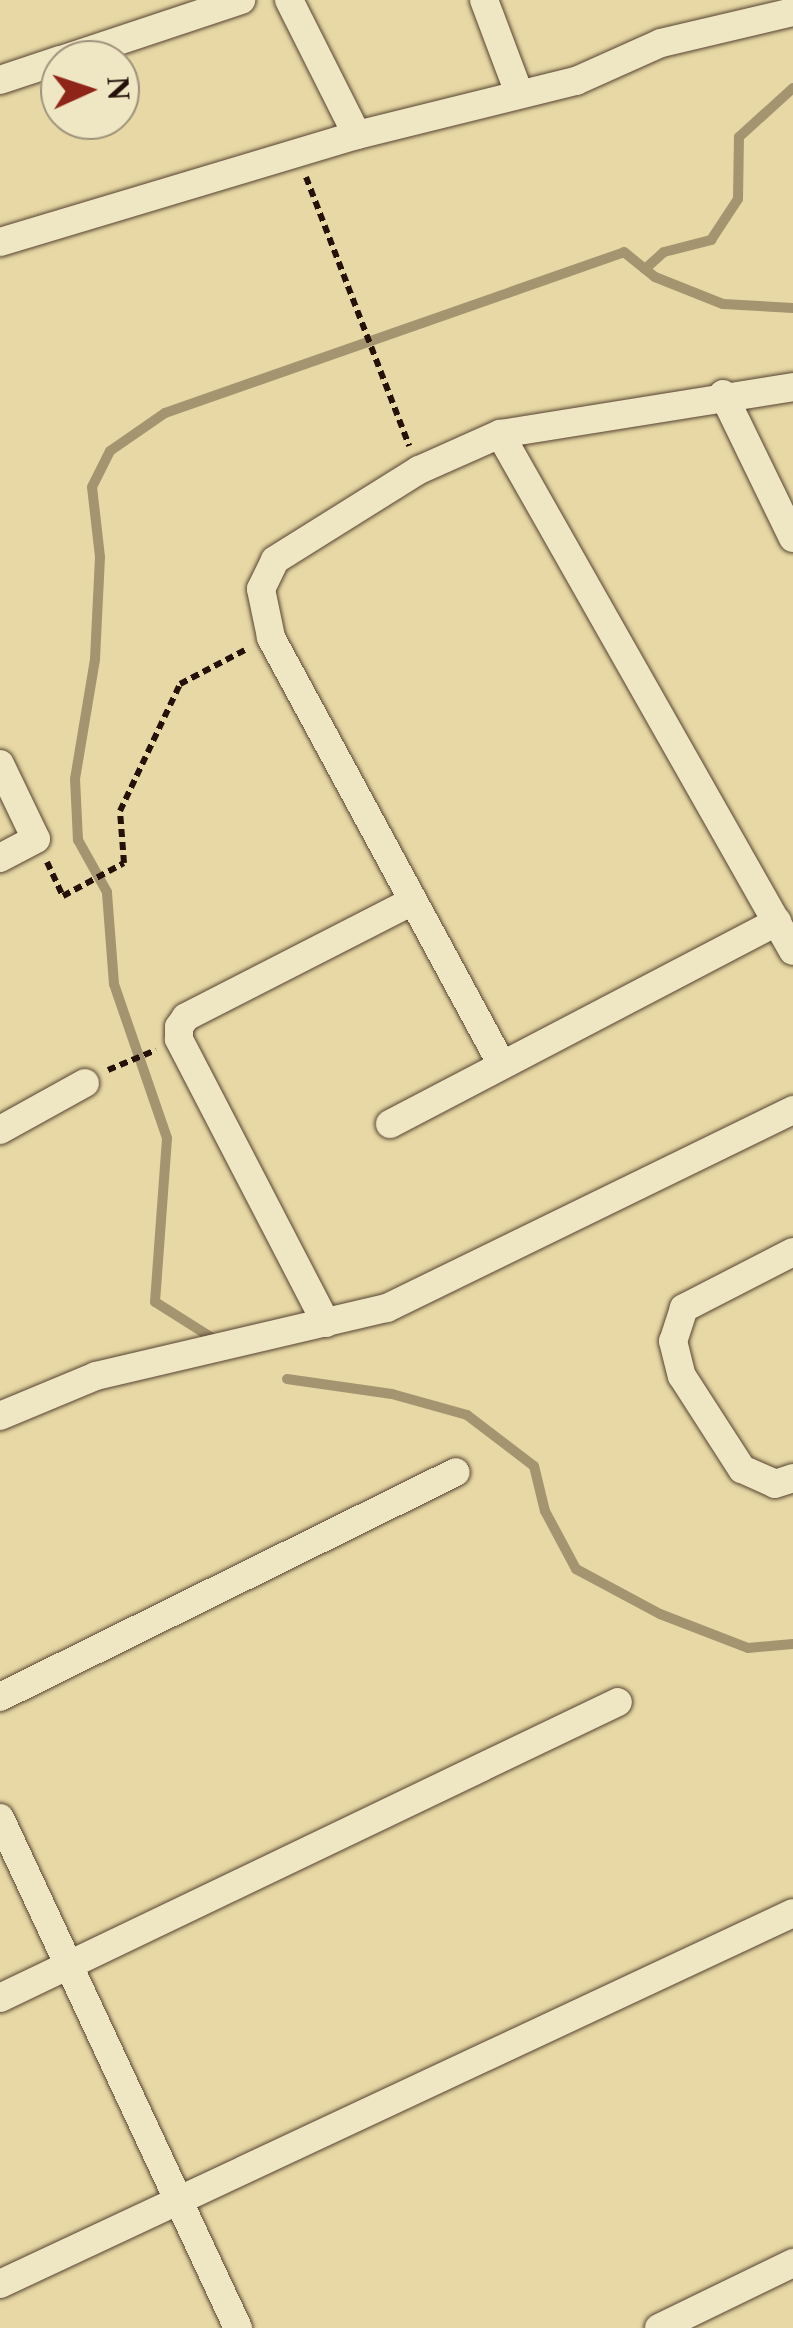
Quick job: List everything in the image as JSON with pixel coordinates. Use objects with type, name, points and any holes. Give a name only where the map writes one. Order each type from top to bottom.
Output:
[{"type":"street","points":[[120,40],[241,0]]},
{"type":"street","points":[[289,0],[358,135]]},
{"type":"street","points":[[484,0],[519,93]]},
{"type":"street","points":[[0,242],[358,135],[576,80],[661,43],[793,12]]},
{"type":"street","points":[[0,80],[40,67]]},
{"type":"street","points":[[502,1066],[271,637],[261,588],[276,560],[419,470],[500,434],[723,394],[793,387]]},
{"type":"street","points":[[723,394],[793,538]]},
{"type":"street","points":[[500,434],[793,951]]},
{"type":"street","points":[[0,764],[36,838],[0,858]]},
{"type":"street","points":[[326,1323],[179,1039],[179,1027],[186,1017],[413,901]]},
{"type":"street","points":[[390,1124],[777,922]]},
{"type":"street","points":[[0,1130],[97,1076]]},
{"type":"street","points":[[0,1416],[96,1376],[326,1323],[423,1293],[480,1257],[793,1110]]},
{"type":"street","points":[[793,1252],[684,1308],[673,1341],[682,1376],[742,1469],[775,1484],[793,1478]]},
{"type":"street","points":[[0,1697],[456,1472]]},
{"type":"street","points":[[0,1998],[618,1702]]},
{"type":"street","points":[[0,1818],[238,2328]]},
{"type":"street","points":[[0,2284],[793,1913]]},
{"type":"street","points":[[659,2328],[793,2263]]},
{"type":"path","points":[[297,154],[358,325],[419,470]]},
{"type":"path","points":[[63,896],[124,863],[120,811],[180,684],[271,637]]},
{"type":"path","points":[[97,1076],[161,1048]]},
{"type":"waterway","points":[[645,269],[664,252],[711,240],[738,199],[739,137],[793,88]]},
{"type":"waterway","points":[[217,1341],[155,1302],[167,1138],[114,984],[107,892],[78,840],[75,779],[95,659],[100,557],[92,487],[110,451],[165,413],[624,252],[655,277],[723,304],[793,308]]},
{"type":"waterway","points":[[287,1379],[392,1394],[467,1415],[534,1466],[545,1511],[576,1569],[660,1614],[748,1648],[793,1644]]}]
